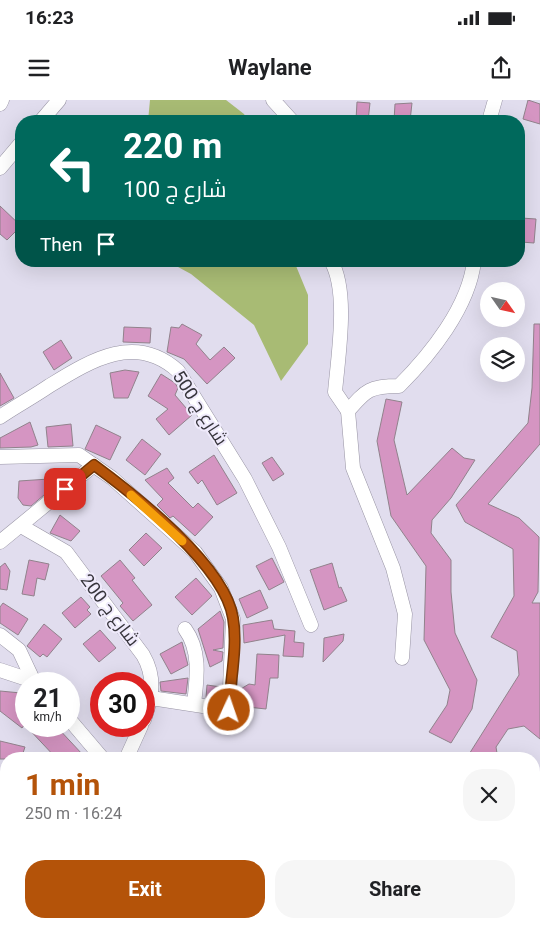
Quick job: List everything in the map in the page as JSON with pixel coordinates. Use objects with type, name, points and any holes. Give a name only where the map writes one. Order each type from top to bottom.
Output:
[{"type":"street","points":[[0,104],[2,100]]},
{"type":"street","points":[[46,115],[59,100]]},
{"type":"street","points":[[273,100],[287,115]]},
{"type":"street","points":[[491,115],[495,100]]},
{"type":"street","points":[[0,168],[15,151]]},
{"type":"street","points":[[334,267],[338,275],[341,347],[335,392],[348,411],[353,468],[393,568],[405,614],[402,658]]},
{"type":"street","points":[[348,411],[366,391],[385,386],[399,386],[417,368],[452,320],[473,273],[474,267]]},
{"type":"street","name":"شارع ج 500","points":[[0,417],[66,376],[111,353],[144,353],[172,365],[181,376],[245,479],[279,547],[311,625]]},
{"type":"street","points":[[0,457],[79,455],[94,465],[195,552],[224,592],[233,618],[229,710],[155,699]]},
{"type":"street","points":[[0,542],[94,465]]},
{"type":"street","name":"شارع ج 200","points":[[21,526],[61,548],[74,561],[147,662],[150,672]]},
{"type":"street","points":[[185,628],[193,639],[197,671],[194,704]]},
{"type":"street","points":[[0,635],[19,650],[29,672]]},
{"type":"street","points":[[0,670],[15,675]]},
{"type":"street","points":[[80,732],[97,752]]},
{"type":"street","points":[[129,752],[136,737]]},
{"type":"green space","points":[[150,100],[226,100],[245,115],[149,115]]},
{"type":"green space","points":[[178,267],[296,267],[308,295],[308,344],[281,381],[254,325],[191,274]]},
{"type":"building","points":[[528,100],[540,104],[540,124],[525,120],[524,115]]},
{"type":"building","points":[[357,102],[370,103],[369,115],[356,115]]},
{"type":"building","points":[[412,103],[411,115],[394,115],[395,104]]},
{"type":"building","points":[[0,206],[15,220],[15,232],[7,240],[0,234]]},
{"type":"building","points":[[525,218],[536,219],[534,243],[525,242]]},
{"type":"building","points":[[182,324],[202,335],[196,344],[210,360],[224,347],[235,358],[207,384],[184,359],[167,352],[171,327],[179,328]]},
{"type":"building","points":[[534,324],[540,324],[540,444],[488,504],[519,518],[539,537],[538,592],[532,603],[540,603],[540,739],[524,726],[508,729],[496,747],[497,752],[470,752],[519,675],[517,651],[491,637],[514,596],[513,549],[465,522],[456,505],[528,423],[532,388]]},
{"type":"building","points":[[124,327],[151,328],[150,343],[123,342]]},
{"type":"building","points":[[61,340],[72,358],[54,370],[43,352]]},
{"type":"building","points":[[125,370],[139,372],[128,398],[114,398],[110,373]]},
{"type":"building","points":[[0,373],[14,398],[0,406]]},
{"type":"building","points":[[161,374],[175,383],[178,388],[175,395],[192,415],[169,435],[156,419],[168,409],[148,396]]},
{"type":"building","points":[[386,399],[402,402],[394,440],[407,495],[452,448],[464,458],[475,460],[451,498],[432,520],[431,533],[451,560],[451,592],[455,633],[477,680],[472,709],[451,743],[429,732],[447,705],[450,690],[424,640],[426,566],[391,516],[377,441]]},
{"type":"building","points":[[30,422],[38,445],[0,448],[0,438]]},
{"type":"building","points":[[71,424],[73,446],[48,447],[46,427]]},
{"type":"building","points":[[96,425],[121,437],[110,460],[85,449]]},
{"type":"building","points":[[142,439],[161,454],[145,475],[126,460]]},
{"type":"building","points":[[214,455],[237,493],[217,505],[202,480],[198,484],[189,472]]},
{"type":"building","points":[[272,457],[284,474],[273,481],[262,463]]},
{"type":"building","points":[[167,468],[174,478],[168,483],[193,508],[198,503],[213,517],[195,536],[173,516],[170,518],[157,505],[163,499],[145,480]]},
{"type":"building","points":[[64,478],[31,506],[23,505],[18,498],[19,481]]},
{"type":"building","points":[[60,515],[80,531],[71,541],[50,533]]},
{"type":"building","points":[[146,533],[162,548],[144,566],[129,550]]},
{"type":"building","points":[[272,558],[284,582],[269,590],[256,566]]},
{"type":"building","points":[[29,560],[49,564],[45,580],[37,578],[34,596],[22,594]]},
{"type":"building","points":[[120,560],[135,578],[132,580],[152,605],[133,621],[120,606],[123,603],[101,576]]},
{"type":"building","points":[[5,563],[10,571],[7,590],[0,589],[0,567]]},
{"type":"building","points":[[332,563],[339,588],[341,587],[347,601],[324,610],[310,570]]},
{"type":"building","points":[[196,578],[212,596],[192,615],[175,597]]},
{"type":"building","points":[[260,590],[268,608],[247,618],[239,599]]},
{"type":"building","points":[[81,597],[90,607],[87,610],[91,614],[75,628],[62,613]]},
{"type":"building","points":[[3,603],[28,619],[18,635],[0,623],[0,607]]},
{"type":"building","points":[[220,611],[224,622],[223,648],[213,650],[223,652],[222,661],[210,667],[198,629]]},
{"type":"building","points":[[272,620],[274,629],[295,631],[294,642],[304,643],[303,657],[283,656],[285,635],[244,643],[243,625]]},
{"type":"building","points":[[44,624],[62,639],[47,657],[43,654],[40,657],[27,646]]},
{"type":"building","points":[[100,630],[116,648],[99,662],[83,644]]},
{"type":"building","points":[[344,634],[343,641],[323,662],[324,638]]},
{"type":"building","points":[[182,642],[188,665],[171,674],[160,654]]},
{"type":"building","points":[[257,654],[279,655],[278,678],[270,678],[266,709],[238,706],[239,690],[249,684],[255,685]]},
{"type":"building","points":[[188,678],[186,694],[161,691],[160,682]]},
{"type":"building","points":[[207,685],[221,687],[221,700],[206,698]]},
{"type":"building","points":[[0,691],[15,692],[15,723],[0,711]]},
{"type":"building","points":[[36,737],[66,737],[80,752],[50,752]]},
{"type":"building","points":[[0,741],[25,747],[23,752],[0,752]]},
{"type":"slow traffic","points":[[131,495],[182,541]]},
{"type":"route","points":[[65,489],[94,465],[112,478],[195,552],[215,578],[227,598],[233,618],[234,633],[229,710]]}]
